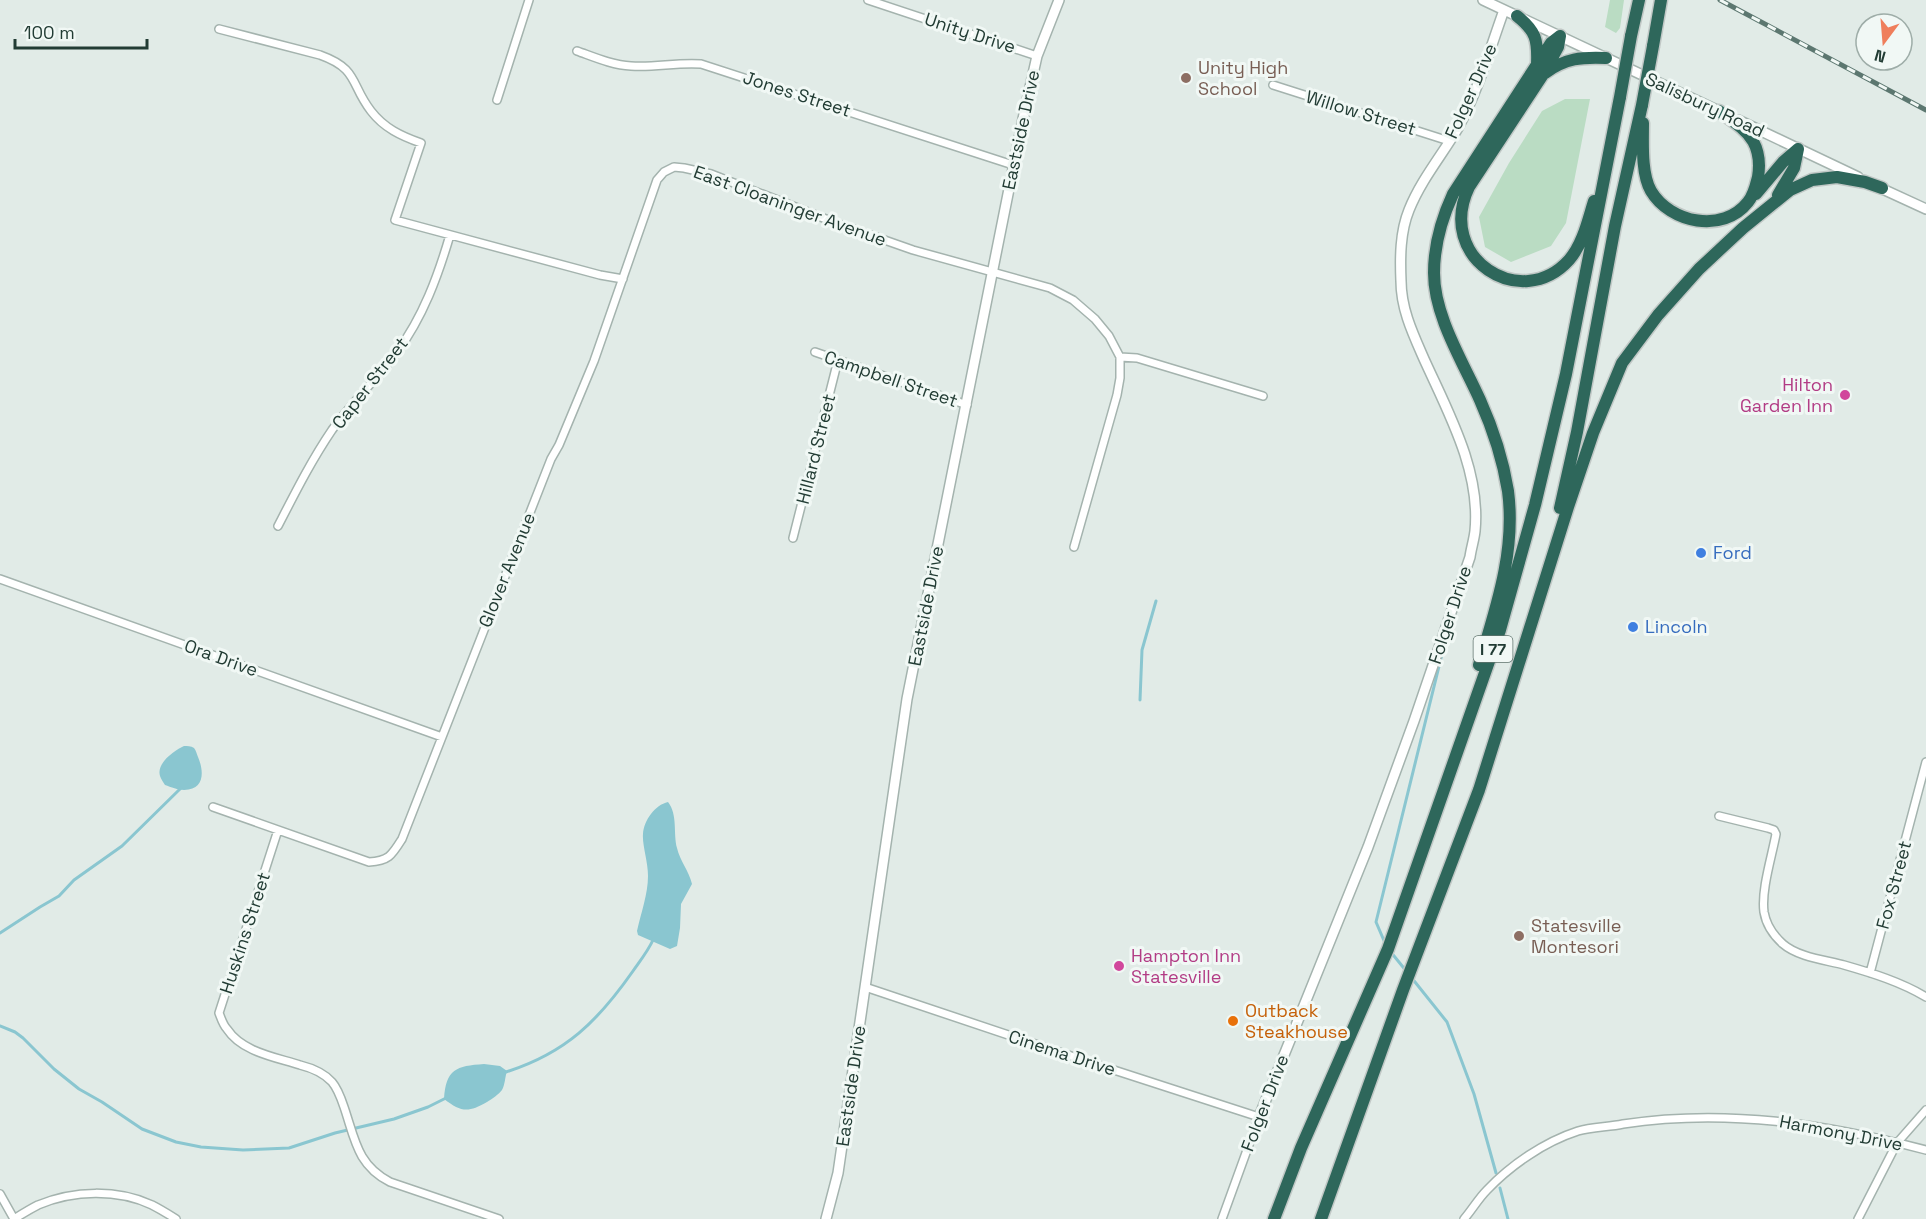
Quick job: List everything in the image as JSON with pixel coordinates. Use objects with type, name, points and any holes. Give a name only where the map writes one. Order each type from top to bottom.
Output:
[{"type":"highway","name":"I 77","points":[[1274,1219],[1301,1148],[1388,949],[1500,630],[1566,374],[1639,0]]},
{"type":"highway","name":"I 77","points":[[1321,1219],[1403,990],[1479,790],[1544,583],[1576,432],[1615,226],[1642,105],[1660,4]]},
{"type":"highway","points":[[1518,16],[1530,27],[1538,44],[1541,68]]},
{"type":"highway","points":[[1560,36],[1551,43],[1541,68],[1464,197],[1460,228],[1468,248],[1479,264],[1496,275],[1515,280],[1535,280],[1554,272],[1569,260],[1580,243],[1599,186],[1614,128]]},
{"type":"highway","points":[[1432,823],[1498,601],[1510,540],[1508,492],[1498,446],[1481,402],[1457,353],[1438,303],[1434,275],[1435,247],[1441,219],[1453,194],[1541,68],[1568,60],[1588,57],[1606,58]]},
{"type":"highway","points":[[1642,105],[1644,168],[1650,189],[1664,206],[1682,217],[1703,221],[1720,220],[1736,214],[1798,149]]},
{"type":"highway","points":[[1719,111],[1738,124],[1753,141],[1758,154],[1759,169],[1749,201]]},
{"type":"highway","points":[[1770,205],[1784,188],[1794,168],[1798,149]]},
{"type":"highway","points":[[1544,583],[1593,433],[1622,363],[1658,315],[1699,269],[1743,228],[1790,190],[1812,180],[1836,177],[1865,182],[1882,188]]},
{"type":"street","points":[[497,100],[530,0]]},
{"type":"street","name":"Unity Drive","points":[[868,0],[1037,56]]},
{"type":"street","name":"Eastside Drive","points":[[826,1219],[838,1173],[907,699],[1013,165],[1037,56],[1059,0]]},
{"type":"street","name":"Salisbury Road","points":[[1484,0],[1926,210]]},
{"type":"street","name":"Folger Drive","points":[[1222,1219],[1259,1117],[1372,837],[1470,557],[1475,531],[1471,476],[1458,434],[1409,324],[1402,303],[1403,232],[1409,210],[1458,127],[1479,79],[1504,10]]},
{"type":"street","points":[[219,29],[336,61],[352,75],[370,110],[384,125],[402,136],[421,143],[394,220],[600,275],[623,279]]},
{"type":"street","name":"Jones Street","points":[[577,51],[629,66],[701,64],[1013,165]]},
{"type":"street","name":"Willow Street","points":[[1273,85],[1449,141]]},
{"type":"street","name":"East Cloaninger Avenue","points":[[623,279],[657,180],[664,172],[674,167],[684,168],[711,174],[913,250],[1050,288],[1073,300],[1095,319],[1109,336],[1120,357]]},
{"type":"street","name":"Caper Street","points":[[278,526],[303,475],[334,428],[398,351],[420,315],[438,276],[450,235]]},
{"type":"street","name":"Glover Avenue","points":[[278,830],[369,862],[381,862],[394,852],[402,839],[551,459],[560,445],[594,361],[623,279]]},
{"type":"street","name":"Campbell Street","points":[[815,352],[967,405]]},
{"type":"street","points":[[1074,548],[1117,395],[1120,357],[1137,358],[1263,396]]},
{"type":"street","name":"Hillard Street","points":[[793,538],[838,360]]},
{"type":"street","name":"Ora Drive","points":[[0,579],[442,737]]},
{"type":"street","name":"Fox Street","points":[[1870,973],[1926,762]]},
{"type":"street","points":[[213,807],[278,830]]},
{"type":"street","points":[[1719,816],[1774,830],[1776,834],[1765,892],[1764,912],[1771,930],[1784,945],[1802,954],[1870,973],[1913,989],[1926,997]]},
{"type":"street","name":"Huskins Street","points":[[278,830],[219,1012],[226,1029],[237,1041],[260,1053],[324,1074],[340,1096],[366,1165],[376,1175],[390,1182],[499,1219]]},
{"type":"street","name":"Cinema Drive","points":[[865,987],[1259,1117]]},
{"type":"street","points":[[1858,1219],[1898,1143],[1926,1110]]},
{"type":"street","name":"Harmony Drive","points":[[1464,1219],[1486,1191],[1514,1166],[1546,1145],[1579,1131],[1644,1121],[1706,1117],[1769,1119],[1831,1127],[1926,1150]]},
{"type":"street","points":[[0,1194],[14,1219],[37,1205],[65,1196],[94,1193],[123,1196],[151,1205],[176,1219]]},
{"type":"green space","points":[[1610,0],[1624,0],[1620,28],[1616,33],[1605,27]]},
{"type":"green space","points":[[1565,99],[1590,99],[1566,223],[1551,246],[1511,262],[1485,247],[1479,217],[1509,163],[1542,111]]},
{"type":"water","points":[[184,746],[195,749],[202,774],[196,787],[184,790],[165,785],[160,777],[160,771],[163,762]]},
{"type":"water","points":[[668,802],[673,813],[678,853],[692,884],[681,904],[677,946],[670,949],[638,935],[637,931],[648,883],[644,829],[655,810]]},
{"type":"water","points":[[484,1064],[500,1066],[507,1071],[501,1092],[480,1106],[465,1110],[444,1099],[447,1081],[454,1071],[466,1066]]},
{"type":"waterway","points":[[1140,700],[1142,650],[1156,601]]},
{"type":"waterway","points":[[1385,943],[1376,922],[1445,642]]},
{"type":"waterway","points":[[0,933],[59,896],[74,880],[122,846],[181,788]]},
{"type":"waterway","points":[[506,1072],[546,1055],[579,1033],[620,989],[653,940]]},
{"type":"waterway","points":[[1390,951],[1407,972]]},
{"type":"waterway","points":[[1411,977],[1447,1022],[1474,1094],[1496,1173]]},
{"type":"waterway","points":[[0,1026],[23,1038],[54,1069],[79,1089],[142,1129],[176,1142],[201,1147],[243,1150],[289,1148],[335,1133],[394,1119],[448,1097]]},
{"type":"waterway","points":[[1500,1188],[1508,1219]]},
{"type":"railway","points":[[1720,0],[1926,110]]},
{"type":"place","name":"Unity High School","points":[[1186,78]]},
{"type":"place","name":"Hilton Garden Inn","points":[[1845,395]]},
{"type":"place","name":"Ford","points":[[1701,553]]},
{"type":"place","name":"Lincoln","points":[[1633,627]]},
{"type":"place","name":"Statesville Montesori","points":[[1519,936]]},
{"type":"place","name":"Hampton Inn Statesville","points":[[1119,966]]},
{"type":"place","name":"Outback Steakhouse","points":[[1233,1021]]}]
